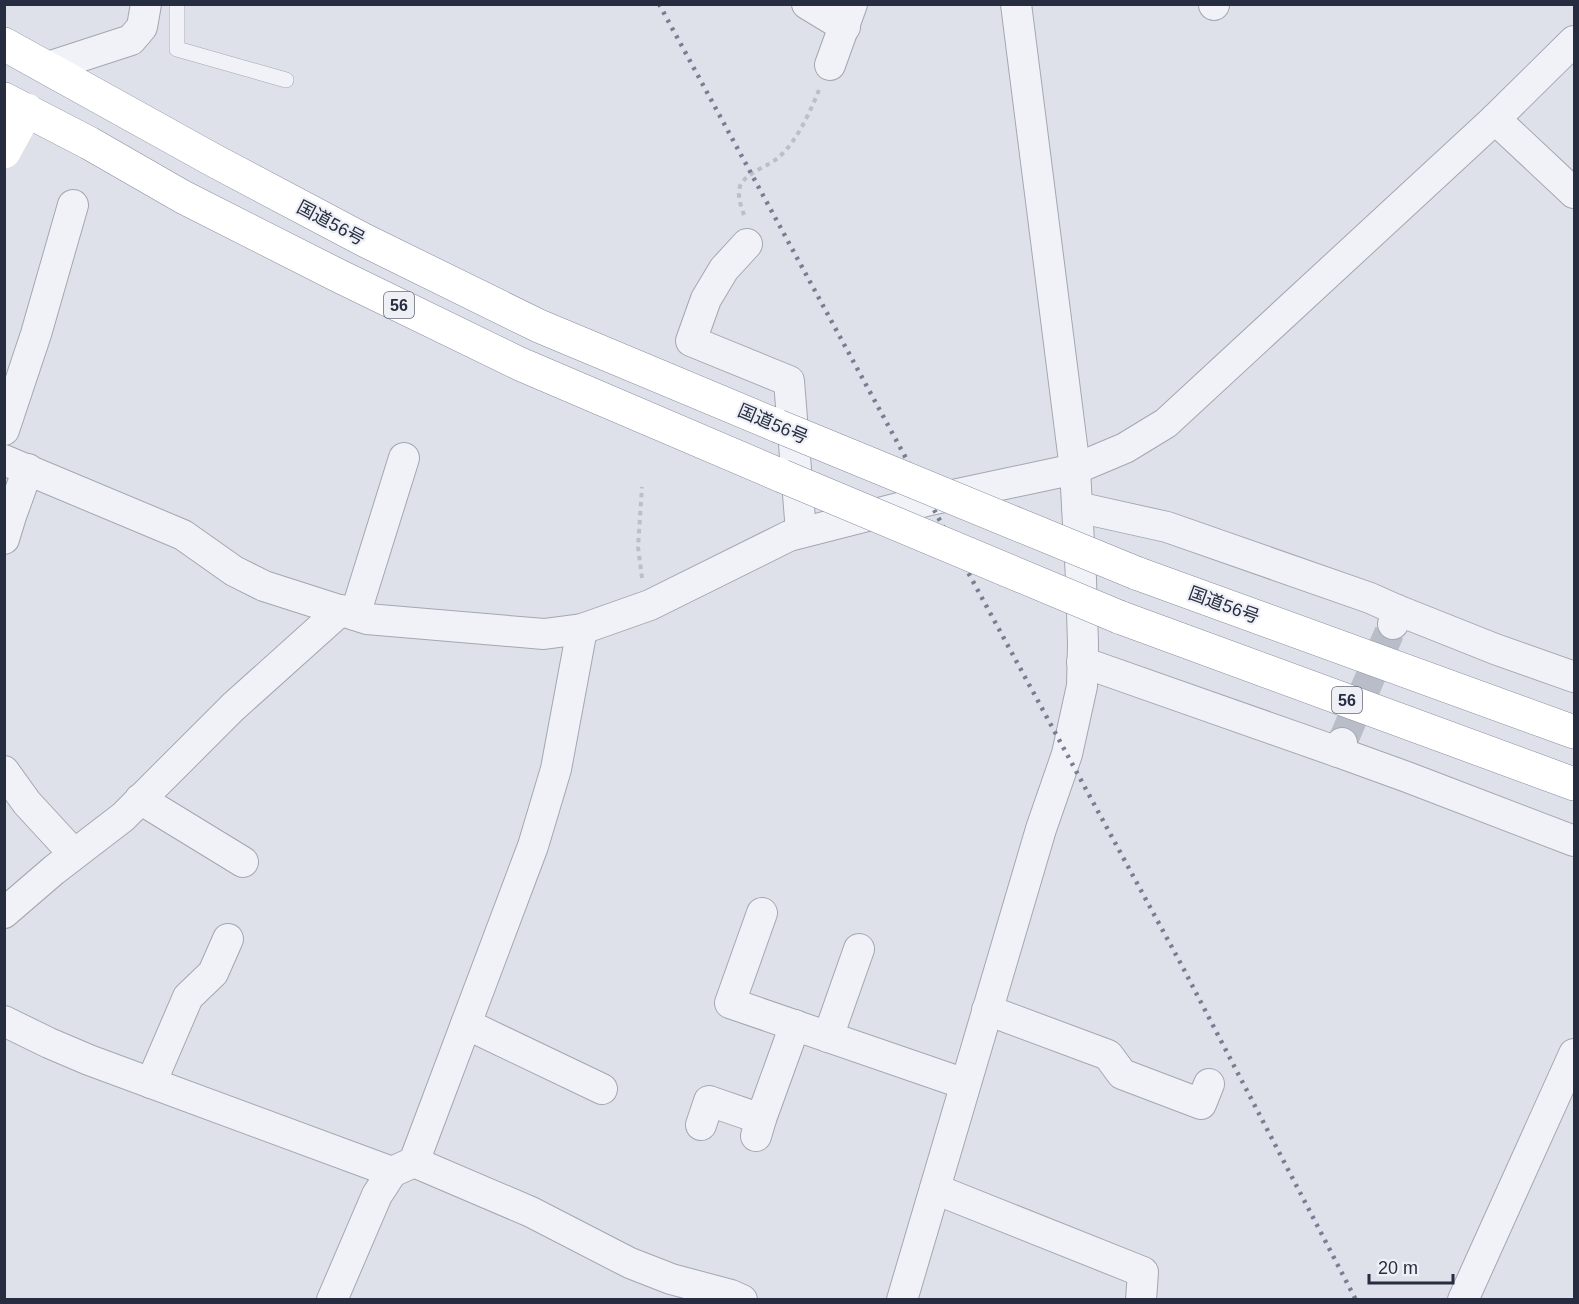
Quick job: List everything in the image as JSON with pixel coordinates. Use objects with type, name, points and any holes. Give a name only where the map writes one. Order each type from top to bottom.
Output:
[{"type":"main road","name":"国道56号","points":[[4,44],[213,160],[364,240],[539,326],[1136,573],[1575,732]]},
{"type":"main road","points":[[4,152],[16,105],[48,68]]},
{"type":"main road","name":"56","points":[[16,105],[89,143],[183,197],[520,364],[1119,617],[1575,784]]},
{"type":"street","points":[[48,68],[131,39],[142,27],[146,4]]},
{"type":"street","points":[[807,4],[848,16],[830,64]]},
{"type":"street","points":[[902,1299],[1041,829],[1067,754],[1082,686],[1081,579],[1075,469],[1016,4]]},
{"type":"street","points":[[4,539],[11,516],[16,465],[183,535],[234,570],[264,586],[367,619],[544,634],[582,629],[650,604],[801,532],[930,500],[1075,469],[1125,448],[1166,423],[1495,119],[1575,41]]},
{"type":"street","points":[[1495,119],[1575,193]]},
{"type":"street","points":[[4,430],[36,334],[73,205]]},
{"type":"street","points":[[747,244],[724,269],[706,299],[691,341],[789,381],[801,532]]},
{"type":"street","points":[[4,914],[74,854],[123,817],[233,707],[348,613],[404,458]]},
{"type":"street","points":[[1077,507],[1167,527],[1370,598],[1395,617],[1575,676]]},
{"type":"street","points":[[332,1299],[377,1195],[403,1167],[466,1024],[533,846],[556,769],[582,629]]},
{"type":"street","points":[[1082,662],[1340,748],[1407,777],[1575,841]]},
{"type":"street","points":[[4,771],[27,803],[74,854]]},
{"type":"street","points":[[140,799],[243,862]]},
{"type":"street","points":[[762,913],[730,1003],[965,1084]]},
{"type":"street","points":[[151,1083],[188,997],[213,973],[228,939]]},
{"type":"street","points":[[828,1037],[859,949]]},
{"type":"street","points":[[987,1010],[1108,1055],[1122,1074],[1201,1104],[1209,1084]]},
{"type":"street","points":[[4,1020],[79,1056],[151,1083],[531,1212],[630,1263],[672,1279],[691,1292],[742,1299]]},
{"type":"street","points":[[466,1024],[602,1089]]},
{"type":"street","points":[[701,1125],[709,1101],[759,1127],[795,1025]]},
{"type":"street","points":[[1463,1299],[1575,1054]]},
{"type":"street","points":[[935,1189],[1143,1272],[1141,1299]]},
{"type":"lane","points":[[177,4],[177,49],[286,80]]},
{"type":"path","points":[[747,244],[751,233],[741,207],[740,185],[779,156],[799,132],[830,64]]},
{"type":"path","points":[[642,487],[638,547],[640,575],[650,604]]},
{"type":"tunnel","points":[[1342,743],[1393,624]]},
{"type":"railway","points":[[659,4],[1181,964],[1356,1300]]}]
